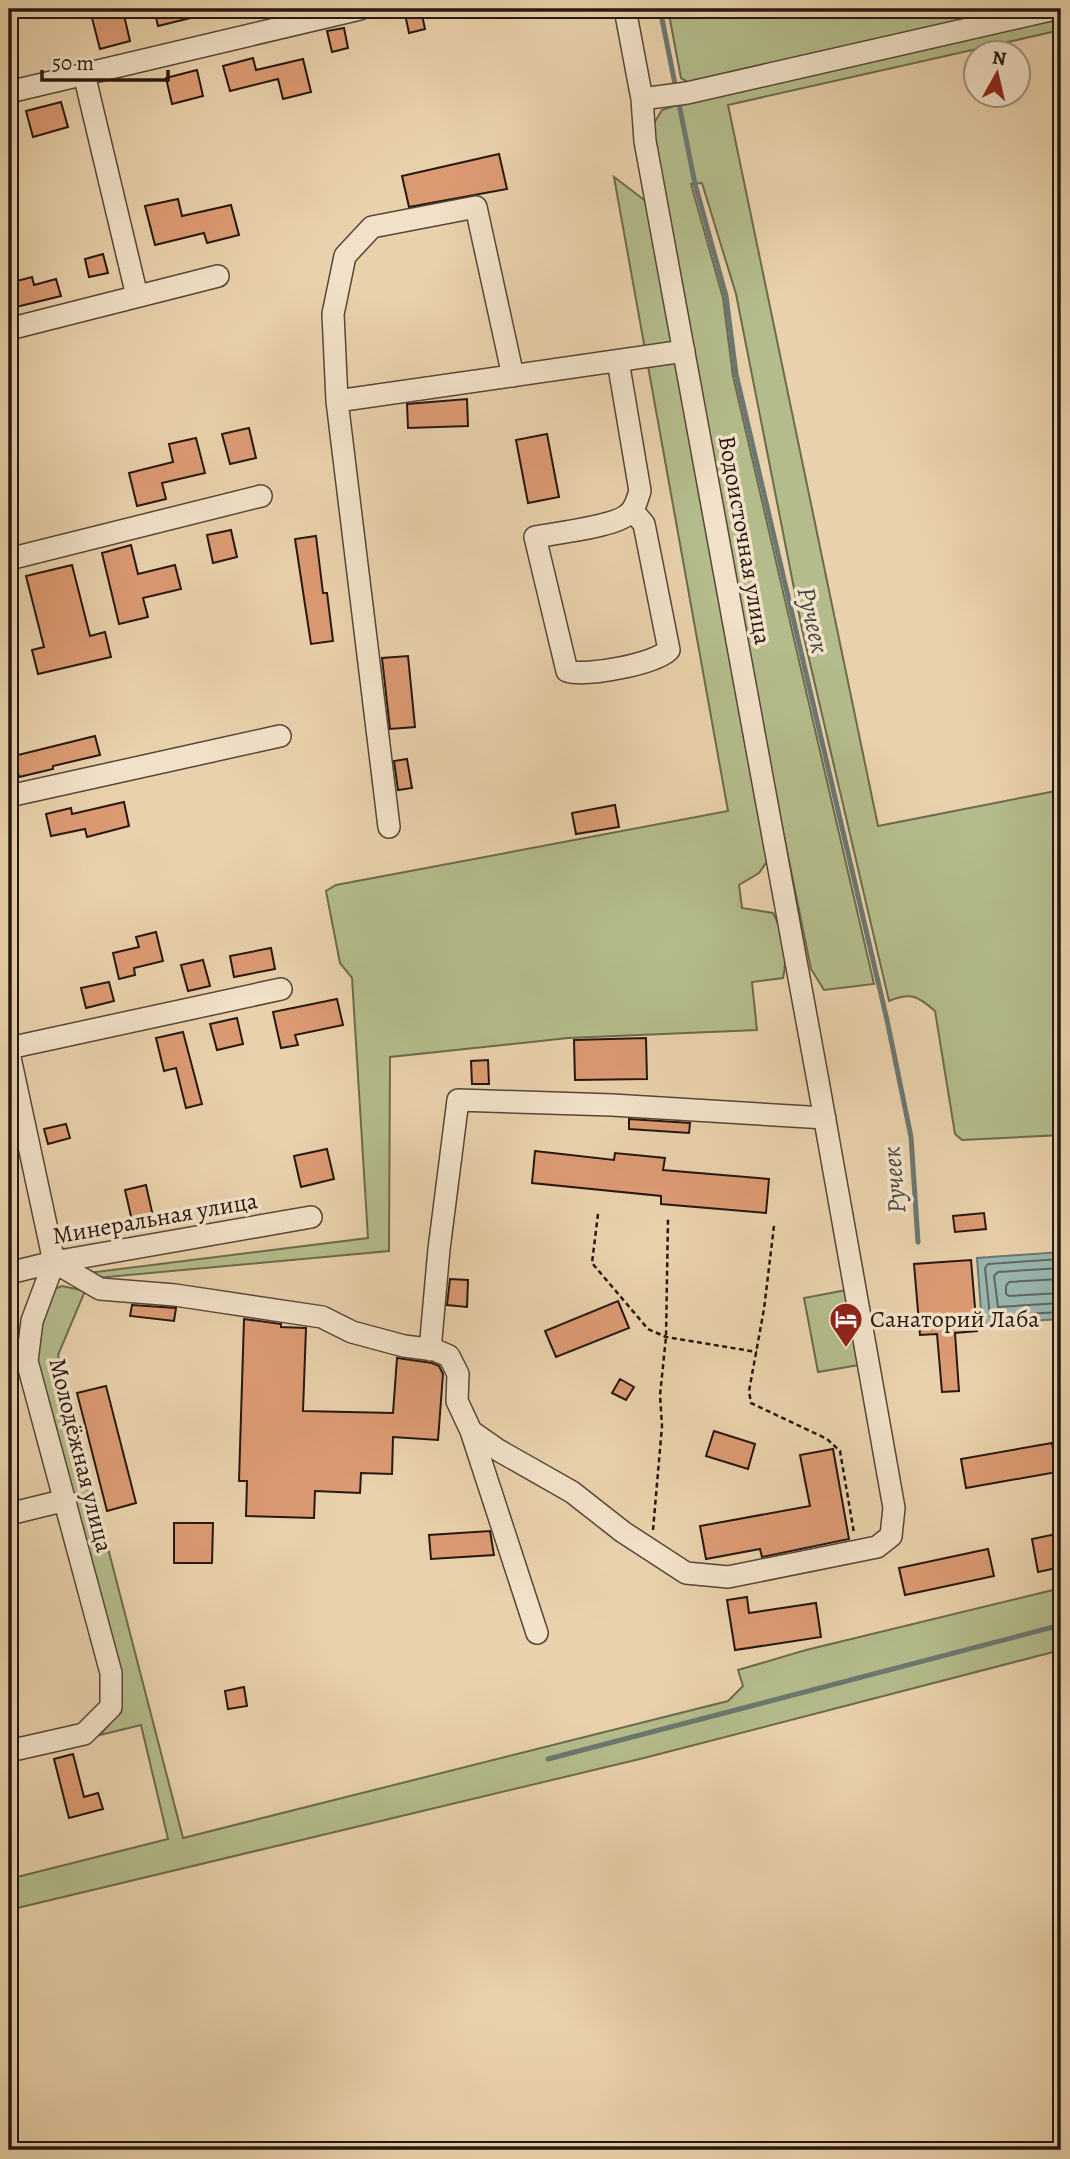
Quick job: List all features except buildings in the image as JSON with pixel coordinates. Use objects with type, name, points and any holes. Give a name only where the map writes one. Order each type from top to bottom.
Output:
[{"type":"street","points":[[9,92],[360,9]]},
{"type":"street","name":"Водоисточная улица","points":[[625,9],[651,98],[645,141],[894,1508],[891,1536],[877,1547],[857,1551]]},
{"type":"street","points":[[651,98],[687,93],[1055,9]]},
{"type":"street","points":[[84,74],[137,296]]},
{"type":"street","points":[[389,827],[337,401],[332,314],[345,256],[372,227],[476,207],[513,376]]},
{"type":"street","points":[[9,328],[218,276]]},
{"type":"street","points":[[337,401],[684,351]]},
{"type":"street","points":[[618,360],[640,491],[632,510],[627,516],[610,522],[534,537],[567,671],[577,674],[615,668],[663,656],[669,650],[644,524],[632,510]]},
{"type":"street","points":[[9,559],[261,496]]},
{"type":"street","points":[[9,796],[280,736]]},
{"type":"street","points":[[9,1048],[281,989]]},
{"type":"street","points":[[9,1053],[54,1262],[100,1289],[175,1295],[322,1317],[352,1332],[449,1356],[458,1374],[457,1401],[471,1431],[537,1633]]},
{"type":"street","points":[[430,1350],[439,1248],[458,1100],[612,1104],[825,1118]]},
{"type":"street","name":"Минеральная улица","points":[[9,1273],[54,1262],[311,1217]]},
{"type":"street","name":"Молодёжная улица","points":[[9,1751],[84,1734],[111,1707],[111,1673],[27,1361],[32,1321],[54,1262]]},
{"type":"street","points":[[471,1431],[498,1450],[572,1492],[623,1532],[686,1573],[728,1577],[857,1551]]},
{"type":"street","points":[[9,1514],[66,1500]]},
{"type":"path","points":[[598,1214],[592,1263],[648,1329],[666,1337],[757,1352]]},
{"type":"path","points":[[651,1550],[662,1426],[660,1395],[666,1337],[668,1219]]},
{"type":"path","points":[[774,1226],[749,1391],[751,1403],[827,1439],[840,1451],[857,1551]]},
{"type":"green space","points":[[668,9],[1026,9],[693,85],[681,78]]},
{"type":"green space","points":[[1061,16],[1061,30],[1025,38],[964,38]]},
{"type":"green space","points":[[962,38],[962,52],[728,105],[878,826],[1061,790],[1061,1135],[962,1140],[955,1134],[935,1011],[914,997],[889,1001],[802,629],[736,294],[702,183],[691,184],[723,298],[733,376],[874,984],[824,990],[811,969],[760,718],[651,128],[662,110],[699,98]]},
{"type":"green space","points":[[614,177],[647,202],[768,860],[759,873],[739,885],[742,908],[773,913],[784,945],[783,978],[752,982],[757,1030],[568,1038],[390,1057],[389,1251],[96,1278],[88,1273],[368,1238],[352,978],[340,963],[326,891],[336,885],[728,811]]},
{"type":"green space","points":[[62,1286],[85,1291],[58,1355],[183,1838],[728,1701],[743,1686],[738,1670],[806,1650],[1061,1588],[1061,1650],[644,1758],[9,1910],[9,1879],[168,1839],[141,1725],[100,1735],[116,1716],[35,1359],[47,1292]]},
{"type":"green space","points":[[852,1289],[865,1364],[818,1372],[804,1298]]},
{"type":"water","points":[[1061,1252],[1061,1319],[982,1324],[977,1258]]},
{"type":"waterway","name":"Ручеек","points":[[660,9],[676,89]]},
{"type":"waterway","name":"Ручеек","points":[[678,99],[695,184],[726,296],[736,374],[887,1020],[911,1137],[918,1242]]},
{"type":"waterway","points":[[548,1759],[1061,1625]]},
{"type":"place","name":"Санаторий Лаба","points":[[846,1349]]}]
